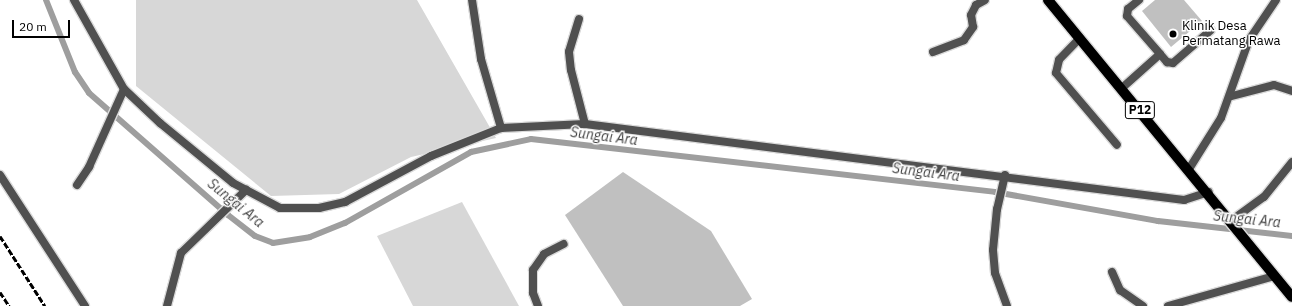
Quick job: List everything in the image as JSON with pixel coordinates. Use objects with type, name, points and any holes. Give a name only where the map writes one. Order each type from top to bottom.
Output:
[{"type":"main road","name":"P12","points":[[1048,0],[1209,192],[1292,297]]},
{"type":"street","points":[[74,0],[124,89],[160,123],[244,193],[280,208],[319,208],[345,202],[431,156],[501,128],[585,124],[1184,200],[1209,192]]},
{"type":"street","points":[[472,0],[481,59],[501,128]]},
{"type":"street","points":[[933,52],[964,40],[973,27],[971,15],[976,5],[985,0]]},
{"type":"street","points":[[1139,0],[1128,10],[1128,16],[1166,62],[1173,63],[1210,30]]},
{"type":"street","points":[[1189,169],[1201,153],[1232,96],[1249,40],[1276,0]]},
{"type":"street","points":[[579,19],[569,52],[571,70],[585,124]]},
{"type":"street","points":[[1080,38],[1059,60],[1056,73],[1117,145]]},
{"type":"street","points":[[1122,88],[1160,54]]},
{"type":"street","points":[[1232,96],[1274,85],[1292,91]]},
{"type":"street","points":[[77,185],[89,167],[118,98],[124,89]]},
{"type":"street","points":[[1232,220],[1264,197],[1292,162]]},
{"type":"street","points":[[0,175],[85,306]]},
{"type":"street","points":[[1005,178],[997,209],[992,250],[995,273],[1007,306]]},
{"type":"street","points":[[167,306],[181,253],[219,219],[244,193]]},
{"type":"street","points":[[538,306],[533,293],[533,270],[544,254],[564,244]]},
{"type":"street","points":[[1112,272],[1120,290],[1142,306]]},
{"type":"street","points":[[1168,306],[1275,276]]},
{"type":"shaded area","points":[[136,0],[417,0],[496,138],[411,157],[339,194],[271,196],[136,86]]},
{"type":"shaded area","points":[[462,202],[519,306],[413,306],[377,236]]},
{"type":"building","name":"Klinik Desa Permatang Rawa","points":[[1155,0],[1184,0],[1202,21],[1171,47],[1142,11]]},
{"type":"building","points":[[623,172],[711,231],[752,299],[740,306],[623,306],[565,215]]},
{"type":"waterway","name":"Sungai Ara","points":[[46,0],[75,72],[89,93],[228,215],[255,236],[273,243],[310,237],[345,223],[471,152],[531,139],[995,192],[1158,221],[1292,236]]},
{"type":"railway","points":[[0,236],[45,306]]},
{"type":"railway","points":[[0,292],[9,306]]},
{"type":"place","name":"Klinik Desa Permatang Rawa","points":[[1173,34]]}]
